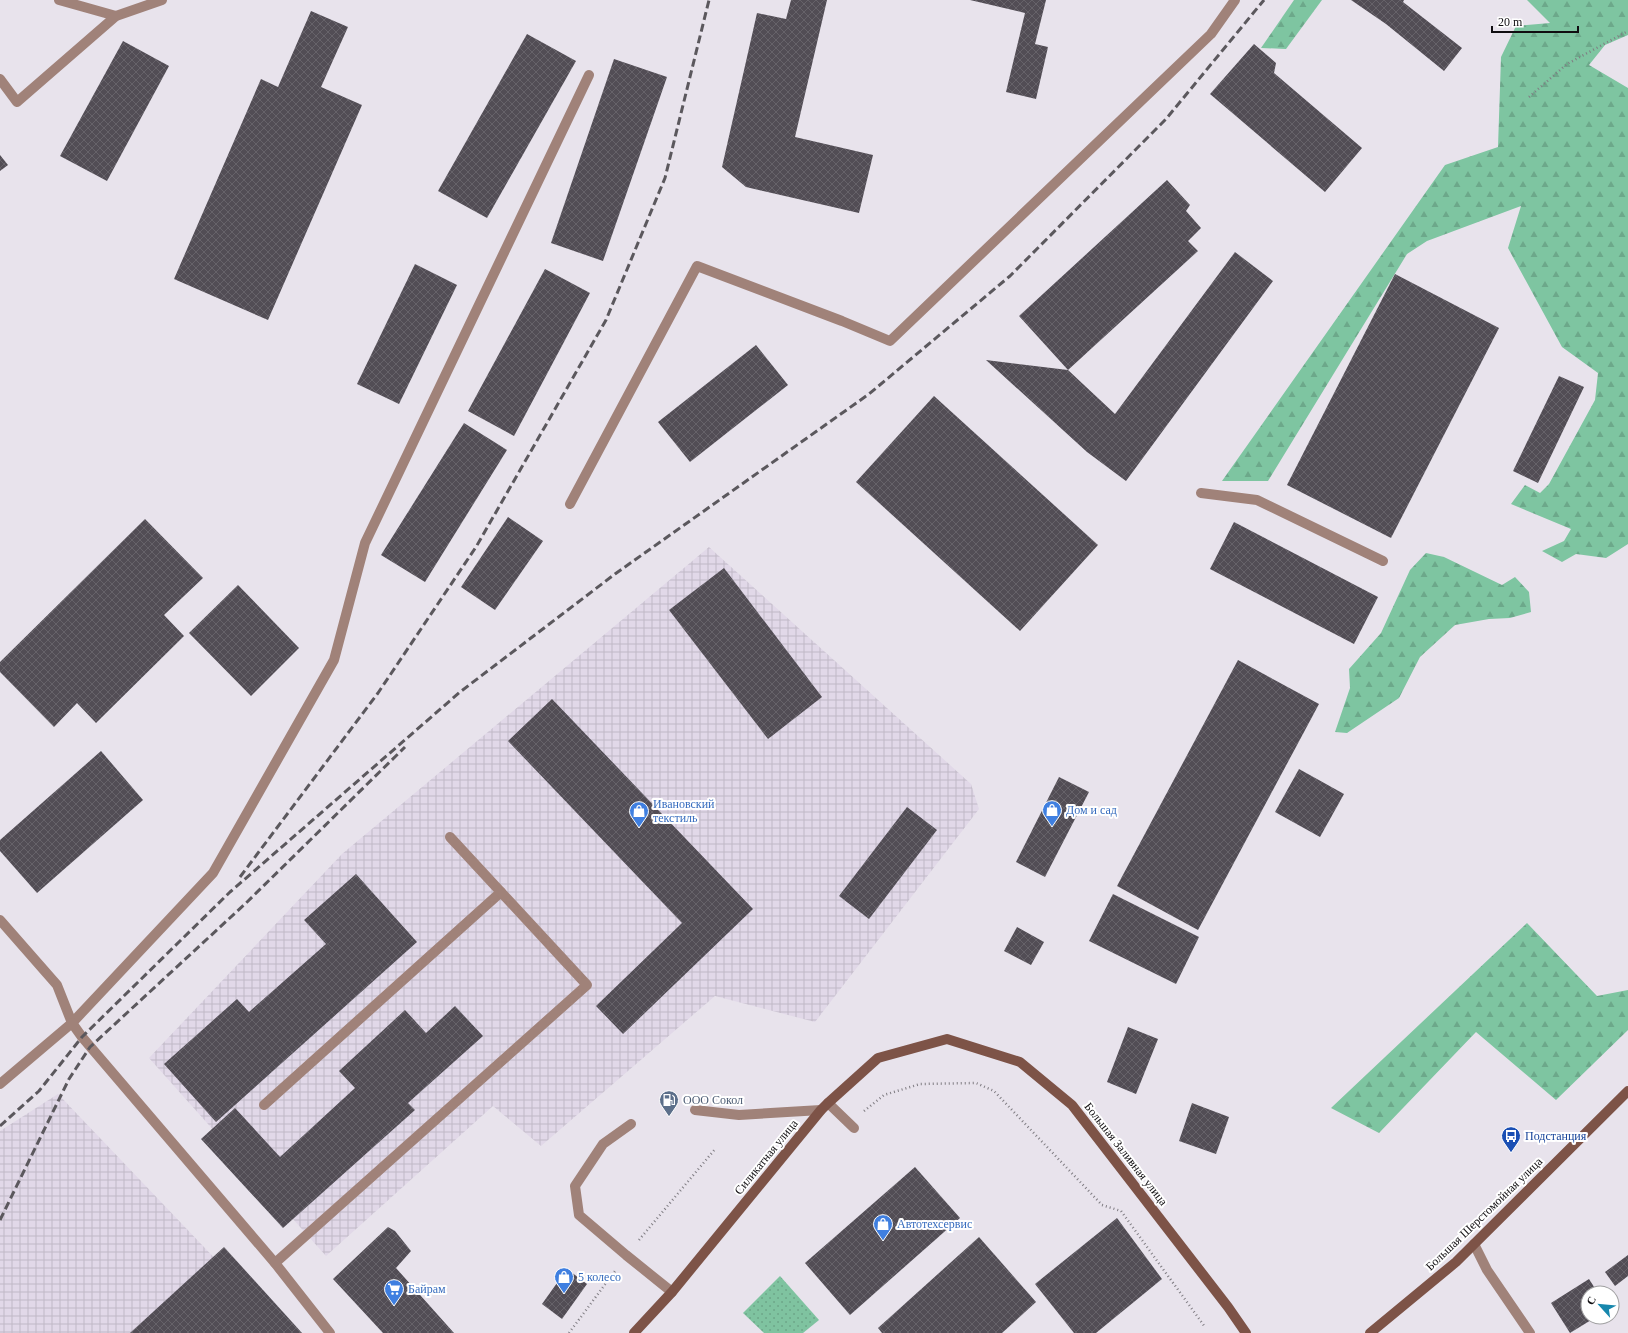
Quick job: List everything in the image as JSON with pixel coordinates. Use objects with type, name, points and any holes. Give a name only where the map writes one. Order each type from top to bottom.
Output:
[{"type":"street","points":[[59,0],[116,16]]},
{"type":"street","points":[[0,80],[17,102],[116,16],[162,0]]},
{"type":"street","points":[[570,504],[697,266],[890,341],[1211,34],[1235,0]]},
{"type":"street","points":[[0,1084],[72,1023],[213,873],[334,660],[365,543],[589,75]]},
{"type":"street","points":[[1201,493],[1257,500],[1383,561]]},
{"type":"street","points":[[274,1263],[587,985],[450,837]]},
{"type":"street","points":[[264,1105],[501,892]]},
{"type":"street","points":[[0,920],[57,985],[72,1023],[82,1038],[274,1263],[330,1333]]},
{"type":"street","name":"Силикатная улица","points":[[634,1333],[672,1292],[825,1107],[878,1058],[947,1039]]},
{"type":"street","name":"Большая Заливная улица","points":[[947,1039],[1020,1062],[1072,1105],[1228,1307],[1246,1333]]},
{"type":"street","name":"Большая Шерстомойная улица","points":[[1370,1333],[1456,1262],[1628,1091]]},
{"type":"street","points":[[694,1110],[739,1115],[825,1107],[854,1128]]},
{"type":"street","points":[[631,1124],[603,1144],[575,1186],[579,1214],[626,1255],[672,1292]]},
{"type":"street","points":[[1474,1244],[1487,1270],[1530,1333]]},
{"type":"path","points":[[1529,97],[1568,64],[1628,32]]},
{"type":"path","points":[[860,1114],[884,1095],[920,1084],[976,1083],[994,1090],[1102,1205],[1121,1211],[1205,1327]]},
{"type":"shaded area","points":[[709,547],[971,784],[979,809],[815,1022],[715,996],[541,1146],[493,1106],[326,1256],[149,1058],[342,854]]},
{"type":"shaded area","points":[[58,1094],[286,1333],[0,1333],[0,1131]]},
{"type":"green space","points":[[1294,0],[1322,0],[1286,49],[1261,48]]},
{"type":"green space","points":[[1527,0],[1628,0],[1628,35],[1605,45],[1589,65],[1628,88],[1628,544],[1606,558],[1576,554],[1562,562],[1542,551],[1564,541],[1571,529],[1511,504],[1525,485],[1540,493],[1549,484],[1595,400],[1598,373],[1562,347],[1508,248],[1521,206],[1427,241],[1407,254],[1268,481],[1222,481],[1445,165],[1498,147],[1501,57],[1516,26],[1550,23]]},
{"type":"green space","points":[[1426,553],[1444,557],[1502,585],[1515,577],[1529,592],[1531,612],[1510,618],[1489,619],[1455,625],[1420,657],[1399,698],[1347,733],[1335,732],[1350,688],[1349,669],[1381,633],[1410,570]]},
{"type":"green space","points":[[1527,923],[1597,996],[1628,990],[1628,1030],[1556,1100],[1476,1032],[1379,1133],[1331,1108]]},
{"type":"green space","points":[[780,1276],[819,1320],[803,1333],[764,1333],[743,1313]]},
{"type":"building","points":[[791,0],[827,0],[795,137],[873,155],[859,213],[746,187],[722,167],[757,13],[786,19]]},
{"type":"building","points":[[970,0],[1046,0],[1035,44],[1048,47],[1036,99],[1006,92],[1025,13]]},
{"type":"building","points":[[1351,0],[1404,0],[1403,2],[1462,48],[1444,71],[1386,24]]},
{"type":"building","points":[[311,11],[348,27],[321,87],[362,105],[268,320],[174,279],[261,79],[278,87]]},
{"type":"building","points":[[527,34],[576,61],[487,218],[438,191]]},
{"type":"building","points":[[123,41],[169,66],[107,181],[60,156]]},
{"type":"building","points":[[1254,44],[1276,63],[1274,73],[1362,148],[1325,192],[1210,94]]},
{"type":"building","points":[[614,59],[667,77],[603,261],[551,243]]},
{"type":"building","points":[[0,155],[8,165],[0,171]]},
{"type":"building","points":[[1167,180],[1190,205],[1186,211],[1201,228],[1188,241],[1198,251],[1068,370],[1019,316]]},
{"type":"building","points":[[1235,252],[1273,281],[1126,481],[1087,452],[986,360],[1068,370],[1115,414]]},
{"type":"building","points":[[415,264],[457,285],[399,404],[357,384]]},
{"type":"building","points":[[545,269],[590,293],[514,436],[468,411]]},
{"type":"building","points":[[1395,274],[1499,328],[1391,538],[1287,485]]},
{"type":"building","points":[[756,345],[788,385],[690,462],[658,422]]},
{"type":"building","points":[[1559,376],[1584,387],[1538,483],[1513,471]]},
{"type":"building","points":[[934,396],[1098,545],[1020,631],[856,482]]},
{"type":"building","points":[[464,423],[507,450],[425,582],[381,555]]},
{"type":"building","points":[[508,517],[543,541],[495,610],[461,587]]},
{"type":"building","points":[[145,519],[203,578],[164,615],[184,636],[96,723],[77,703],[54,727],[0,672],[0,662]]},
{"type":"building","points":[[1234,522],[1378,597],[1354,644],[1210,569]]},
{"type":"building","points":[[724,568],[822,697],[768,739],[669,610]]},
{"type":"building","points":[[238,585],[299,648],[251,696],[189,633]]},
{"type":"building","points":[[1238,660],[1319,704],[1198,930],[1117,886]]},
{"type":"building","points":[[552,699],[753,909],[623,1034],[596,1006],[682,923],[508,741]]},
{"type":"building","points":[[101,751],[143,800],[37,893],[0,851],[0,840]]},
{"type":"building","points":[[1299,769],[1344,794],[1320,837],[1275,812]]},
{"type":"building","name":"Дом и сад","points":[[1059,777],[1089,792],[1045,877],[1016,862]]},
{"type":"building","points":[[907,807],[937,830],[869,919],[839,896]]},
{"type":"building","points":[[356,874],[417,942],[216,1122],[164,1064],[237,999],[249,1012],[326,944],[304,920]]},
{"type":"building","points":[[1113,894],[1199,937],[1176,984],[1089,941]]},
{"type":"building","points":[[1017,927],[1044,942],[1031,965],[1004,951]]},
{"type":"building","points":[[455,1006],[483,1036],[408,1103],[415,1110],[283,1228],[201,1139],[235,1108],[280,1157],[355,1088],[339,1071],[405,1010],[426,1033]]},
{"type":"building","points":[[1128,1027],[1158,1039],[1136,1094],[1107,1082]]},
{"type":"building","points":[[1192,1103],[1229,1117],[1216,1154],[1179,1141]]},
{"type":"building","name":"Автотехсервис","points":[[915,1167],[960,1218],[850,1315],[805,1263]]},
{"type":"building","points":[[1117,1218],[1162,1279],[1096,1333],[1074,1333],[1035,1284]]},
{"type":"building","name":"Байрам","points":[[388,1227],[395,1231],[411,1251],[396,1268],[454,1333],[383,1333],[333,1279]]},
{"type":"building","name":"Автотехсервис","points":[[979,1237],[1036,1302],[1002,1333],[882,1333],[878,1328]]},
{"type":"building","points":[[224,1247],[302,1333],[130,1333]]},
{"type":"building","points":[[1628,1255],[1628,1276],[1616,1285],[1614,1285],[1605,1272]]},
{"type":"building","name":"5 колесо","points":[[567,1269],[587,1284],[562,1319],[542,1304]]},
{"type":"building","points":[[1589,1279],[1593,1285],[1580,1285],[1580,1325],[1583,1325],[1570,1333],[1551,1303]]},
{"type":"railway","points":[[240,877],[378,693],[476,547],[606,320],[665,178],[709,0]]},
{"type":"railway","points":[[0,1126],[39,1091],[82,1037],[230,892],[460,692],[615,574],[869,394],[1010,276],[1166,119],[1264,0]]},
{"type":"railway","points":[[0,1220],[69,1079],[90,1047],[245,904],[405,747]]},
{"type":"place","name":"Дом и сад","points":[[1052,827]]},
{"type":"place","name":"Ивановский текстиль","points":[[639,828]]},
{"type":"place","name":"ООО Сокол","points":[[669,1117]]},
{"type":"place","name":"Подстанция","points":[[1511,1153]]},
{"type":"place","name":"Автотехсервис","points":[[883,1241]]},
{"type":"place","name":"5 колесо","points":[[564,1294]]},
{"type":"place","name":"Байрам","points":[[394,1306]]}]
